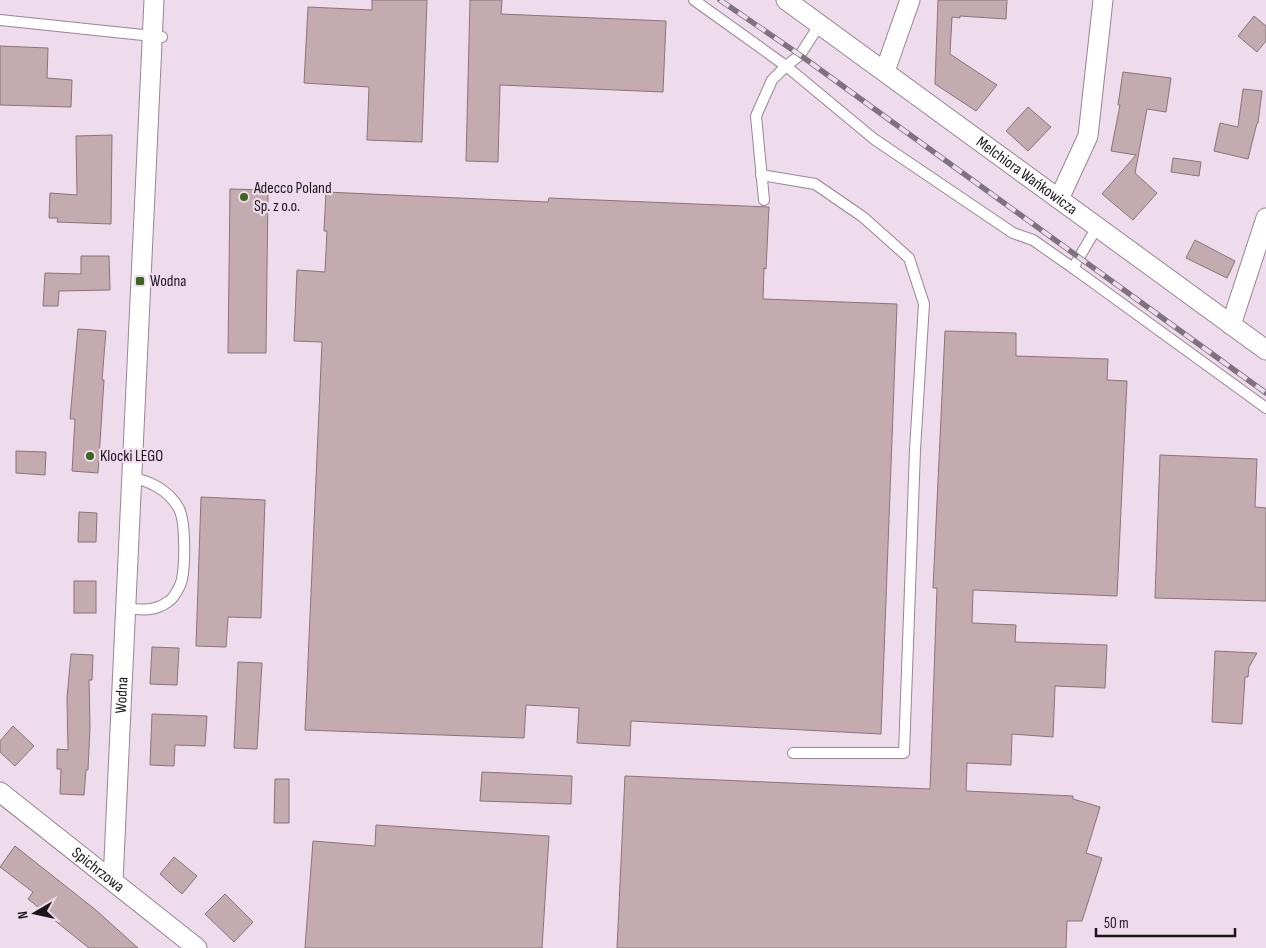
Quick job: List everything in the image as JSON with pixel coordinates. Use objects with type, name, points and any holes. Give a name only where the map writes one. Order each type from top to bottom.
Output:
[{"type":"street","name":"Wodna","points":[[113,881],[131,478],[157,36],[154,0]]},
{"type":"street","name":"Melchiora Wańkowicza","points":[[786,0],[1266,350]]},
{"type":"street","points":[[885,71],[910,0]]},
{"type":"street","points":[[1059,199],[1088,136],[1104,0]]},
{"type":"street","points":[[1230,325],[1266,218]]},
{"type":"street","name":"Spichrzowa","points":[[0,792],[197,948]]},
{"type":"lane","points":[[694,0],[786,66],[874,139],[1013,233],[1033,240],[1266,408]]},
{"type":"lane","points":[[0,20],[157,36]]},
{"type":"lane","points":[[764,200],[756,116],[772,80],[800,55],[820,24]]},
{"type":"lane","points":[[761,175],[815,184],[863,217],[909,258],[924,304],[915,450],[904,754],[793,753]]},
{"type":"lane","points":[[1073,268],[1097,227]]},
{"type":"lane","points":[[125,608],[153,610],[170,601],[182,581],[184,537],[179,508],[163,490],[145,480],[131,478]]},
{"type":"building","points":[[372,0],[427,0],[422,142],[367,140],[369,87],[304,83],[308,7],[372,10]]},
{"type":"building","points":[[470,0],[502,0],[501,14],[666,21],[663,92],[500,85],[498,162],[466,161]]},
{"type":"building","points":[[938,0],[1007,0],[1006,19],[952,17],[950,54],[997,85],[976,111],[935,84]]},
{"type":"building","points":[[1254,16],[1266,26],[1266,41],[1257,52],[1238,36]]},
{"type":"building","points":[[0,46],[48,48],[47,78],[72,80],[71,107],[0,105]]},
{"type":"building","points":[[1123,72],[1171,78],[1166,112],[1147,109],[1135,173],[1157,193],[1133,220],[1102,194],[1136,155],[1111,151],[1120,105],[1118,105]]},
{"type":"building","points":[[1243,89],[1262,91],[1258,123],[1248,159],[1214,151],[1220,123],[1238,127]]},
{"type":"building","points":[[1028,107],[1051,127],[1028,151],[1006,131]]},
{"type":"building","points":[[112,135],[111,224],[57,222],[58,218],[49,218],[50,193],[77,195],[76,136]]},
{"type":"building","points":[[1173,158],[1201,162],[1199,176],[1171,172]]},
{"type":"building","points":[[230,189],[268,190],[266,353],[228,353]]},
{"type":"building","points":[[326,192],[548,202],[549,198],[769,207],[763,299],[897,304],[881,734],[631,721],[630,746],[577,743],[579,708],[526,705],[524,738],[305,730],[322,342],[294,341],[297,270],[325,272],[327,231],[324,231]]},
{"type":"building","points":[[1195,240],[1235,261],[1227,278],[1186,258]]},
{"type":"building","points":[[81,256],[109,256],[110,290],[59,291],[58,306],[43,306],[45,273],[81,274]]},
{"type":"building","points":[[78,329],[106,331],[98,473],[72,471],[75,419],[70,419]]},
{"type":"building","points":[[945,331],[1016,333],[1016,356],[1108,359],[1107,380],[1127,381],[1117,596],[973,590],[972,623],[1016,625],[1015,642],[1107,645],[1105,688],[1055,686],[1053,737],[1012,734],[1011,765],[967,763],[966,791],[1073,796],[1073,799],[1100,807],[1086,853],[1102,858],[1082,921],[1067,921],[1066,948],[617,948],[625,776],[930,789],[937,588],[933,588]]},
{"type":"building","points":[[16,451],[46,452],[45,475],[16,473]]},
{"type":"building","points":[[1160,455],[1257,459],[1255,507],[1266,508],[1266,601],[1155,598]]},
{"type":"building","points":[[201,497],[265,500],[261,618],[228,617],[226,647],[196,646]]},
{"type":"building","points":[[79,512],[97,513],[96,542],[78,542]]},
{"type":"building","points":[[74,581],[96,581],[96,613],[74,613]]},
{"type":"building","points":[[152,647],[179,648],[177,685],[150,684]]},
{"type":"building","points":[[1215,651],[1257,653],[1249,667],[1248,677],[1245,677],[1242,724],[1212,722]]},
{"type":"building","points":[[71,654],[93,655],[92,680],[89,680],[90,727],[88,770],[86,770],[84,795],[60,794],[61,769],[57,769],[57,749],[68,750],[67,698]]},
{"type":"building","points":[[238,662],[262,663],[257,749],[234,748]]},
{"type":"building","points":[[152,714],[207,716],[205,746],[175,745],[174,766],[150,765]]},
{"type":"building","points":[[13,726],[34,746],[15,766],[0,752],[0,741]]},
{"type":"building","points":[[482,772],[572,776],[571,804],[480,801]]},
{"type":"building","points":[[275,779],[289,779],[289,823],[274,823]]},
{"type":"building","points":[[376,825],[549,836],[542,948],[305,948],[313,841],[375,846]]},
{"type":"building","points":[[15,846],[97,911],[138,948],[89,948],[28,899],[33,892],[0,867]]},
{"type":"building","points":[[174,857],[197,876],[182,894],[160,874]]},
{"type":"building","points":[[225,894],[253,922],[234,942],[205,914]]},
{"type":"railway","points":[[720,0],[800,55],[1266,393]]},
{"type":"place","name":"Adecco Poland Sp. z o.o.","points":[[244,197]]},
{"type":"place","name":"Wodna","points":[[140,281]]},
{"type":"place","name":"Klocki LEGO","points":[[90,456]]}]
